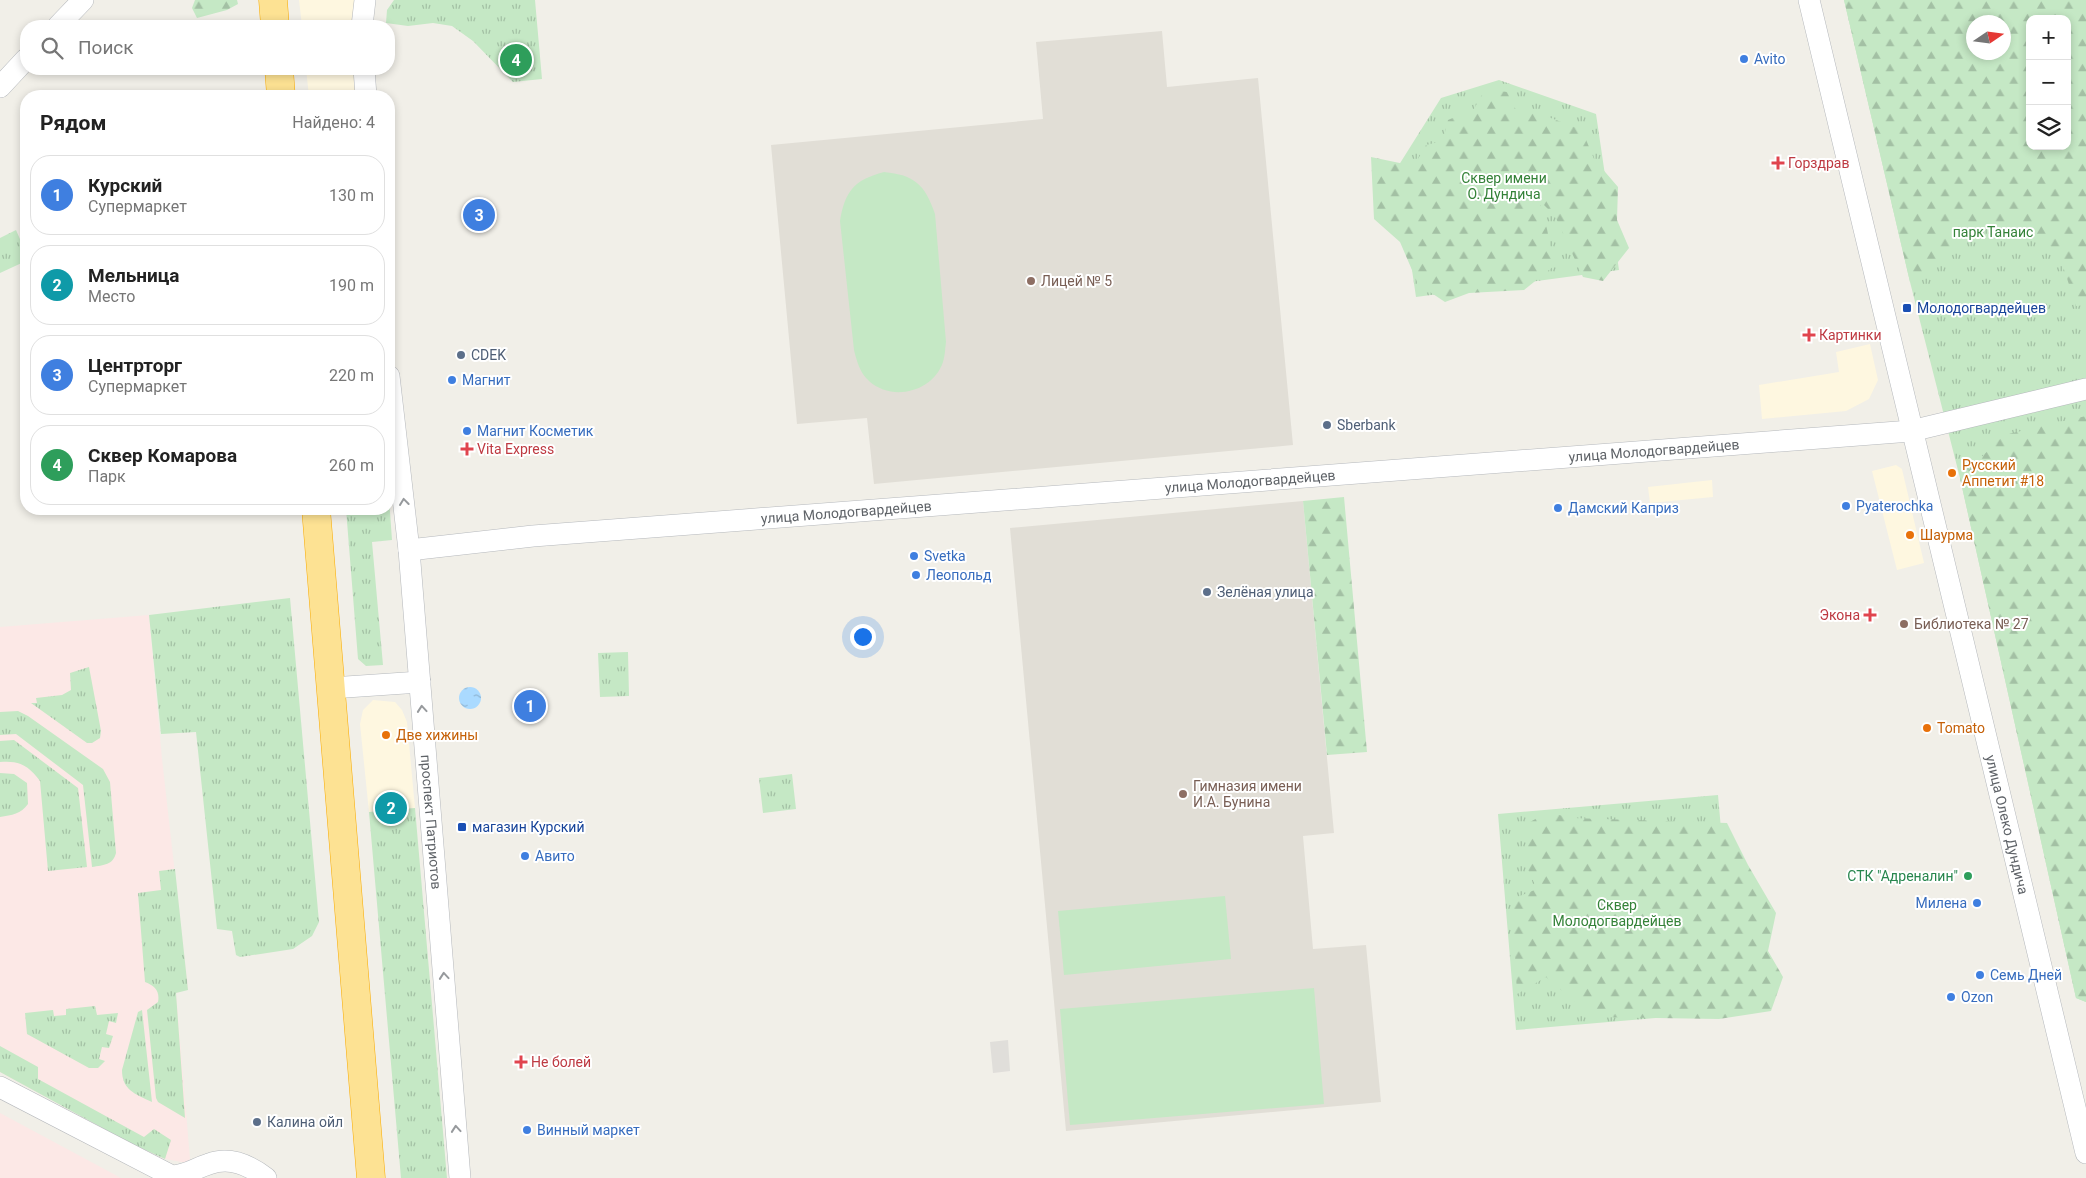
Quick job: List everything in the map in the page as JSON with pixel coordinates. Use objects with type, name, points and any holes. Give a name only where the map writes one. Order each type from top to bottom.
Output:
[{"type":"highway","points":[[274,0],[275,20]]},
{"type":"highway","points":[[279,75],[281,90]]},
{"type":"highway","points":[[317,515],[371,1178]]},
{"type":"street","points":[[64,20],[83,0]]},
{"type":"street","points":[[363,20],[366,0]]},
{"type":"street","name":"улица Олеко Дундича","points":[[1809,0],[1911,431],[2086,1152]]},
{"type":"street","points":[[0,87],[20,65]]},
{"type":"street","points":[[364,75],[366,90]]},
{"type":"street","name":"улица Молодогвардейцев","points":[[409,550],[533,536],[1911,431],[2086,389]]},
{"type":"street","name":"проспект Патриотов","points":[[395,460],[409,550],[460,1178]]},
{"type":"street","points":[[331,688],[420,682]]},
{"type":"street","points":[[0,1087],[172,1176],[189,1174],[209,1163],[229,1159],[254,1168],[266,1178]]},
{"type":"shaded area","points":[[299,0],[356,0],[355,20],[301,20]]},
{"type":"shaded area","name":"Лицей № 5","points":[[1162,31],[1167,87],[1258,78],[1293,445],[874,484],[867,418],[797,424],[771,145],[1043,119],[1036,42]]},
{"type":"shaded area","points":[[307,75],[359,75],[361,90],[308,90]]},
{"type":"shaded area","points":[[1870,344],[1878,380],[1869,399],[1846,411],[1762,419],[1759,385],[1839,372],[1836,352]]},
{"type":"shaded area","points":[[1896,465],[1902,469],[1924,563],[1897,570],[1872,471]]},
{"type":"shaded area","points":[[1712,480],[1713,497],[1650,503],[1648,487]]},
{"type":"shaded area","name":"Гимназия имени И.А. Бунина","points":[[1303,501],[1334,833],[1303,836],[1313,949],[1366,945],[1381,1102],[1066,1131],[1010,528]]},
{"type":"shaded area","points":[[149,615],[162,759],[188,989],[176,993],[190,1159],[187,1163],[165,1159],[130,1143],[0,1072],[0,627]]},
{"type":"shaded area","points":[[373,700],[395,702],[402,710],[407,722],[415,808],[369,812],[360,724],[363,710]]},
{"type":"shaded area","points":[[1008,1040],[1010,1071],[993,1073],[990,1042]]},
{"type":"shaded area","points":[[0,1113],[121,1178],[0,1178]]},
{"type":"green space","points":[[195,0],[237,0],[238,4],[227,10],[197,18],[192,8]]},
{"type":"green space","points":[[394,0],[535,0],[542,79],[513,82],[473,41],[452,26],[433,23],[408,26],[395,24],[395,20],[386,20],[387,10]]},
{"type":"green space","name":"парк Танаис","points":[[1844,0],[2086,0],[2086,1002],[2076,998],[1960,478],[1910,282]]},
{"type":"green space","points":[[1844,0],[2086,0],[2086,305],[2076,306],[2059,254],[2025,223],[1966,227],[1927,277],[1910,282]]},
{"type":"green space","name":"Сквер имени О. Дундича","points":[[1499,80],[1596,114],[1619,270],[1416,297],[1397,168],[1441,98]]},
{"type":"green space","name":"Сквер имени О. Дундича","points":[[1485,89],[1507,92],[1517,112],[1538,113],[1582,130],[1594,159],[1618,187],[1617,220],[1629,248],[1603,281],[1583,277],[1555,216],[1539,200],[1554,266],[1524,290],[1469,293],[1445,302],[1418,284],[1400,242],[1374,219],[1371,157],[1414,166],[1426,145],[1443,141],[1448,120],[1474,109]]},
{"type":"green space","points":[[884,172],[903,176],[917,183],[927,195],[935,214],[946,342],[945,355],[938,372],[930,381],[911,391],[889,391],[869,381],[861,371],[854,350],[840,221],[848,194],[853,188],[865,179]]},
{"type":"green space","points":[[16,230],[20,239],[20,264],[0,273],[0,238]]},
{"type":"green space","points":[[2086,416],[2086,1002],[2076,998],[1960,478],[2004,435]]},
{"type":"green space","points":[[1344,497],[1367,752],[1327,755],[1303,501]]},
{"type":"green space","points":[[346,515],[390,515],[392,540],[372,542],[383,665],[366,666],[358,659]]},
{"type":"green space","points":[[290,598],[319,922],[312,936],[293,949],[240,957],[236,955],[232,931],[217,929],[196,732],[161,734],[149,615]]},
{"type":"green space","points":[[628,652],[629,696],[600,697],[598,653]]},
{"type":"green space","points":[[89,667],[101,731],[100,738],[92,743],[87,743],[31,703],[37,703],[36,698],[62,695],[71,690],[70,673]]},
{"type":"green space","points":[[18,711],[28,716],[103,769],[110,782],[116,853],[110,862],[92,867],[83,785],[16,734],[0,735],[0,712]]},
{"type":"green space","points":[[14,740],[78,788],[87,867],[48,871],[40,781],[32,771],[23,765],[13,762],[0,762],[0,741]]},
{"type":"green space","points":[[0,773],[14,774],[27,783],[28,804],[19,812],[0,817]]},
{"type":"green space","points":[[792,774],[796,809],[763,813],[759,778]]},
{"type":"green space","name":"Сквер Молодогвардейцев","points":[[1718,795],[1737,1011],[1516,1030],[1498,814]]},
{"type":"green space","points":[[415,808],[447,1178],[401,1178],[369,812]]},
{"type":"green space","name":"Сквер Молодогвардейцев","points":[[1548,812],[1571,818],[1727,823],[1748,865],[1776,913],[1768,951],[1783,977],[1771,1011],[1719,1019],[1593,1017],[1546,977],[1517,994],[1512,899],[1537,889],[1524,861],[1530,822]]},
{"type":"green space","points":[[175,869],[188,990],[176,993],[185,1118],[158,1102],[156,1098],[147,1010],[158,1002],[158,995],[152,985],[145,982],[138,893],[161,890],[159,871]]},
{"type":"green space","points":[[1225,896],[1231,959],[1064,975],[1058,911]]},
{"type":"green space","points":[[1314,988],[1324,1104],[1070,1125],[1060,1009]]},
{"type":"green space","points":[[95,1006],[97,1015],[118,1013],[116,1023],[109,1021],[106,1034],[113,1036],[109,1048],[102,1047],[99,1059],[105,1061],[98,1068],[89,1068],[27,1034],[25,1013],[53,1010],[54,1016],[66,1015],[66,1009]]},
{"type":"green space","points":[[142,1010],[152,1102],[127,1087],[122,1070],[138,1012]]},
{"type":"green space","points":[[0,1046],[38,1067],[38,1079],[144,1137],[154,1129],[171,1140],[165,1159],[130,1143],[0,1072]]},
{"type":"water","points":[[470,687],[478,690],[481,698],[478,706],[470,709],[462,706],[459,698],[462,690]]},
{"type":"place","name":"Avito","points":[[1744,59]]},
{"type":"place","name":"Сквер Комарова","points":[[516,60]]},
{"type":"place","name":"Горздрав","points":[[1778,163]]},
{"type":"place","name":"Центрторг","points":[[479,215]]},
{"type":"place","name":"Лицей № 5","points":[[1031,281]]},
{"type":"place","name":"Молодогвардейцев","points":[[1907,308]]},
{"type":"place","name":"Картинки","points":[[1809,335]]},
{"type":"place","name":"CDEK","points":[[461,355]]},
{"type":"place","name":"Магнит","points":[[452,380]]},
{"type":"place","name":"Sberbank","points":[[1327,425]]},
{"type":"place","name":"Магнит Косметик","points":[[467,431]]},
{"type":"place","name":"Vita Express","points":[[467,449]]},
{"type":"place","name":"Русский Аппетит #18","points":[[1952,473]]},
{"type":"place","name":"Pyaterochka","points":[[1846,506]]},
{"type":"place","name":"Дамский Каприз","points":[[1558,508]]},
{"type":"place","name":"Шаурма","points":[[1910,535]]},
{"type":"place","name":"Svetka","points":[[914,556]]},
{"type":"place","name":"Леопольд","points":[[916,575]]},
{"type":"place","name":"Зелёная улица","points":[[1207,592]]},
{"type":"place","name":"Экона","points":[[1870,615]]},
{"type":"place","name":"Библиотека № 27","points":[[1904,624]]},
{"type":"place","name":"Курский","points":[[530,706]]},
{"type":"place","name":"Tomato","points":[[1927,728]]},
{"type":"place","name":"Две хижины","points":[[386,735]]},
{"type":"place","name":"Гимназия имени И.А. Бунина","points":[[1183,794]]},
{"type":"place","name":"Мельница","points":[[391,808]]},
{"type":"place","name":"магазин Курский","points":[[462,827]]},
{"type":"place","name":"Авито","points":[[525,856]]},
{"type":"place","name":"СТК \"Адреналин\"","points":[[1968,876]]},
{"type":"place","name":"Милена","points":[[1977,903]]},
{"type":"place","name":"Семь Дней","points":[[1980,975]]},
{"type":"place","name":"Ozon","points":[[1951,997]]},
{"type":"place","name":"Не болей","points":[[521,1062]]},
{"type":"place","name":"Калина ойл","points":[[257,1122]]},
{"type":"place","name":"Винный маркет","points":[[527,1130]]}]
